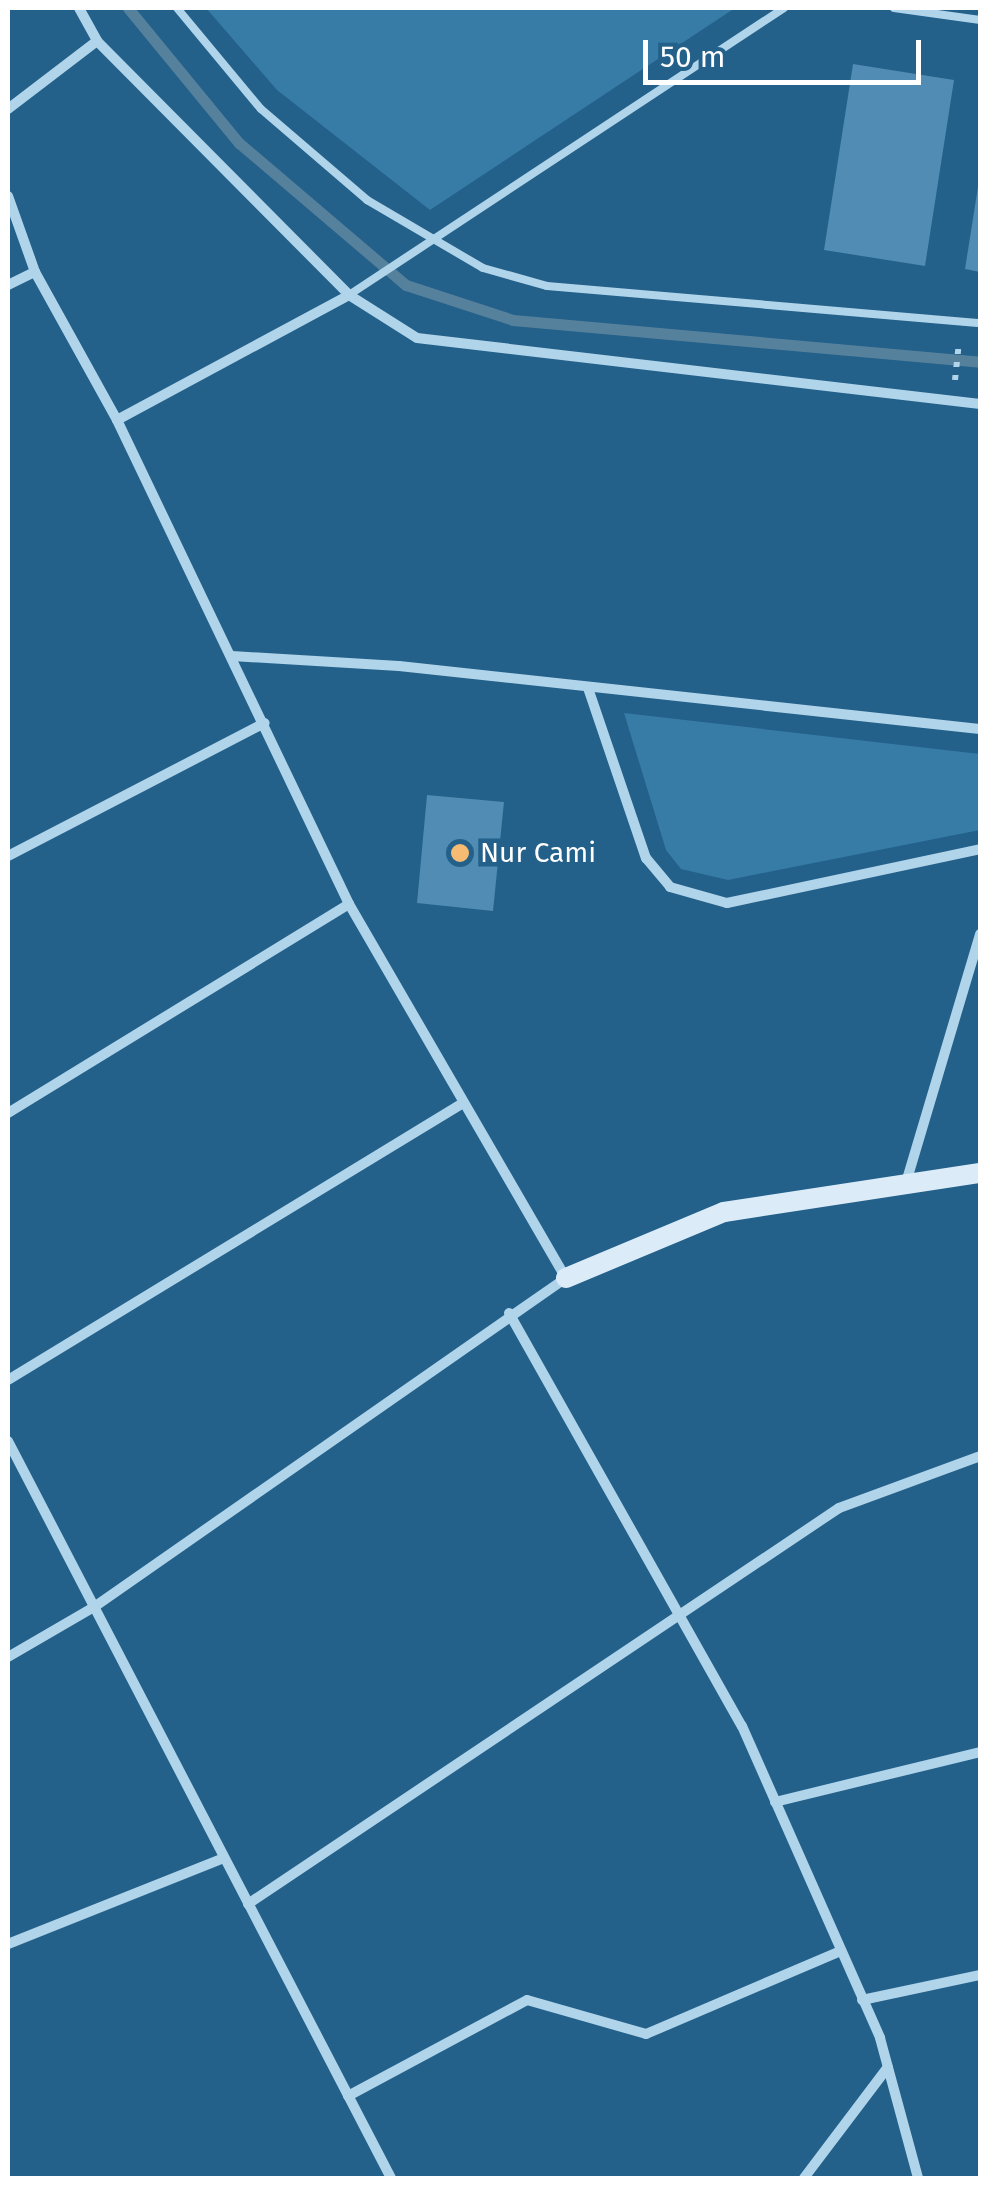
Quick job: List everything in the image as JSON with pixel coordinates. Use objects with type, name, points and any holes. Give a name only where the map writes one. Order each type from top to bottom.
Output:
[{"type":"street","points":[[79,8],[97,41],[349,295],[416,338],[980,404]]},
{"type":"street","points":[[8,110],[97,41]]},
{"type":"street","points":[[8,196],[36,272],[117,420],[349,904],[566,1278]]},
{"type":"street","points":[[8,285],[36,272]]},
{"type":"street","points":[[117,420],[349,295]]},
{"type":"street","points":[[232,656],[588,688],[980,730]]},
{"type":"street","points":[[588,688],[646,858],[670,887],[727,903],[980,850]]},
{"type":"street","points":[[8,856],[265,723]]},
{"type":"street","points":[[8,1112],[349,904]]},
{"type":"street","points":[[904,1186],[980,934]]},
{"type":"street","points":[[8,1380],[463,1103]]},
{"type":"street","points":[[8,1657],[94,1607],[509,1314],[566,1278],[724,1212],[980,1172]]},
{"type":"street","points":[[509,1314],[681,1618],[775,1802],[842,1951],[888,2067],[918,2178]]},
{"type":"street","points":[[8,1441],[389,2176],[375,2178]]},
{"type":"street","points":[[248,1904],[681,1618],[839,1508],[980,1456]]},
{"type":"street","points":[[775,1802],[980,1752]]},
{"type":"street","points":[[8,1944],[224,1858]]},
{"type":"street","points":[[348,2096],[527,2000],[646,2034],[842,1951]]},
{"type":"street","points":[[862,2000],[980,1975]]},
{"type":"street","points":[[804,2178],[888,2067]]},
{"type":"lane","points":[[177,8],[261,109],[368,200],[483,268],[547,286],[980,323]]},
{"type":"lane","points":[[349,295],[436,242],[784,8]]},
{"type":"lane","points":[[894,8],[980,20]]},
{"type":"path","points":[[956,378],[958,342]]},
{"type":"shaded area","points":[[206,8],[735,8],[430,210],[277,90]]},
{"type":"shaded area","points":[[624,713],[980,754],[980,830],[728,880],[681,869],[666,850]]},
{"type":"building","points":[[853,64],[954,80],[925,266],[824,250]]},
{"type":"building","points":[[980,187],[980,272],[965,269]]},
{"type":"building","name":"Nur Cami","points":[[427,795],[504,802],[493,911],[417,903]]},
{"type":"waterway","points":[[128,8],[239,143],[406,285],[513,320],[980,362]]},
{"type":"place","name":"Nur Cami","points":[[460,853]]}]
